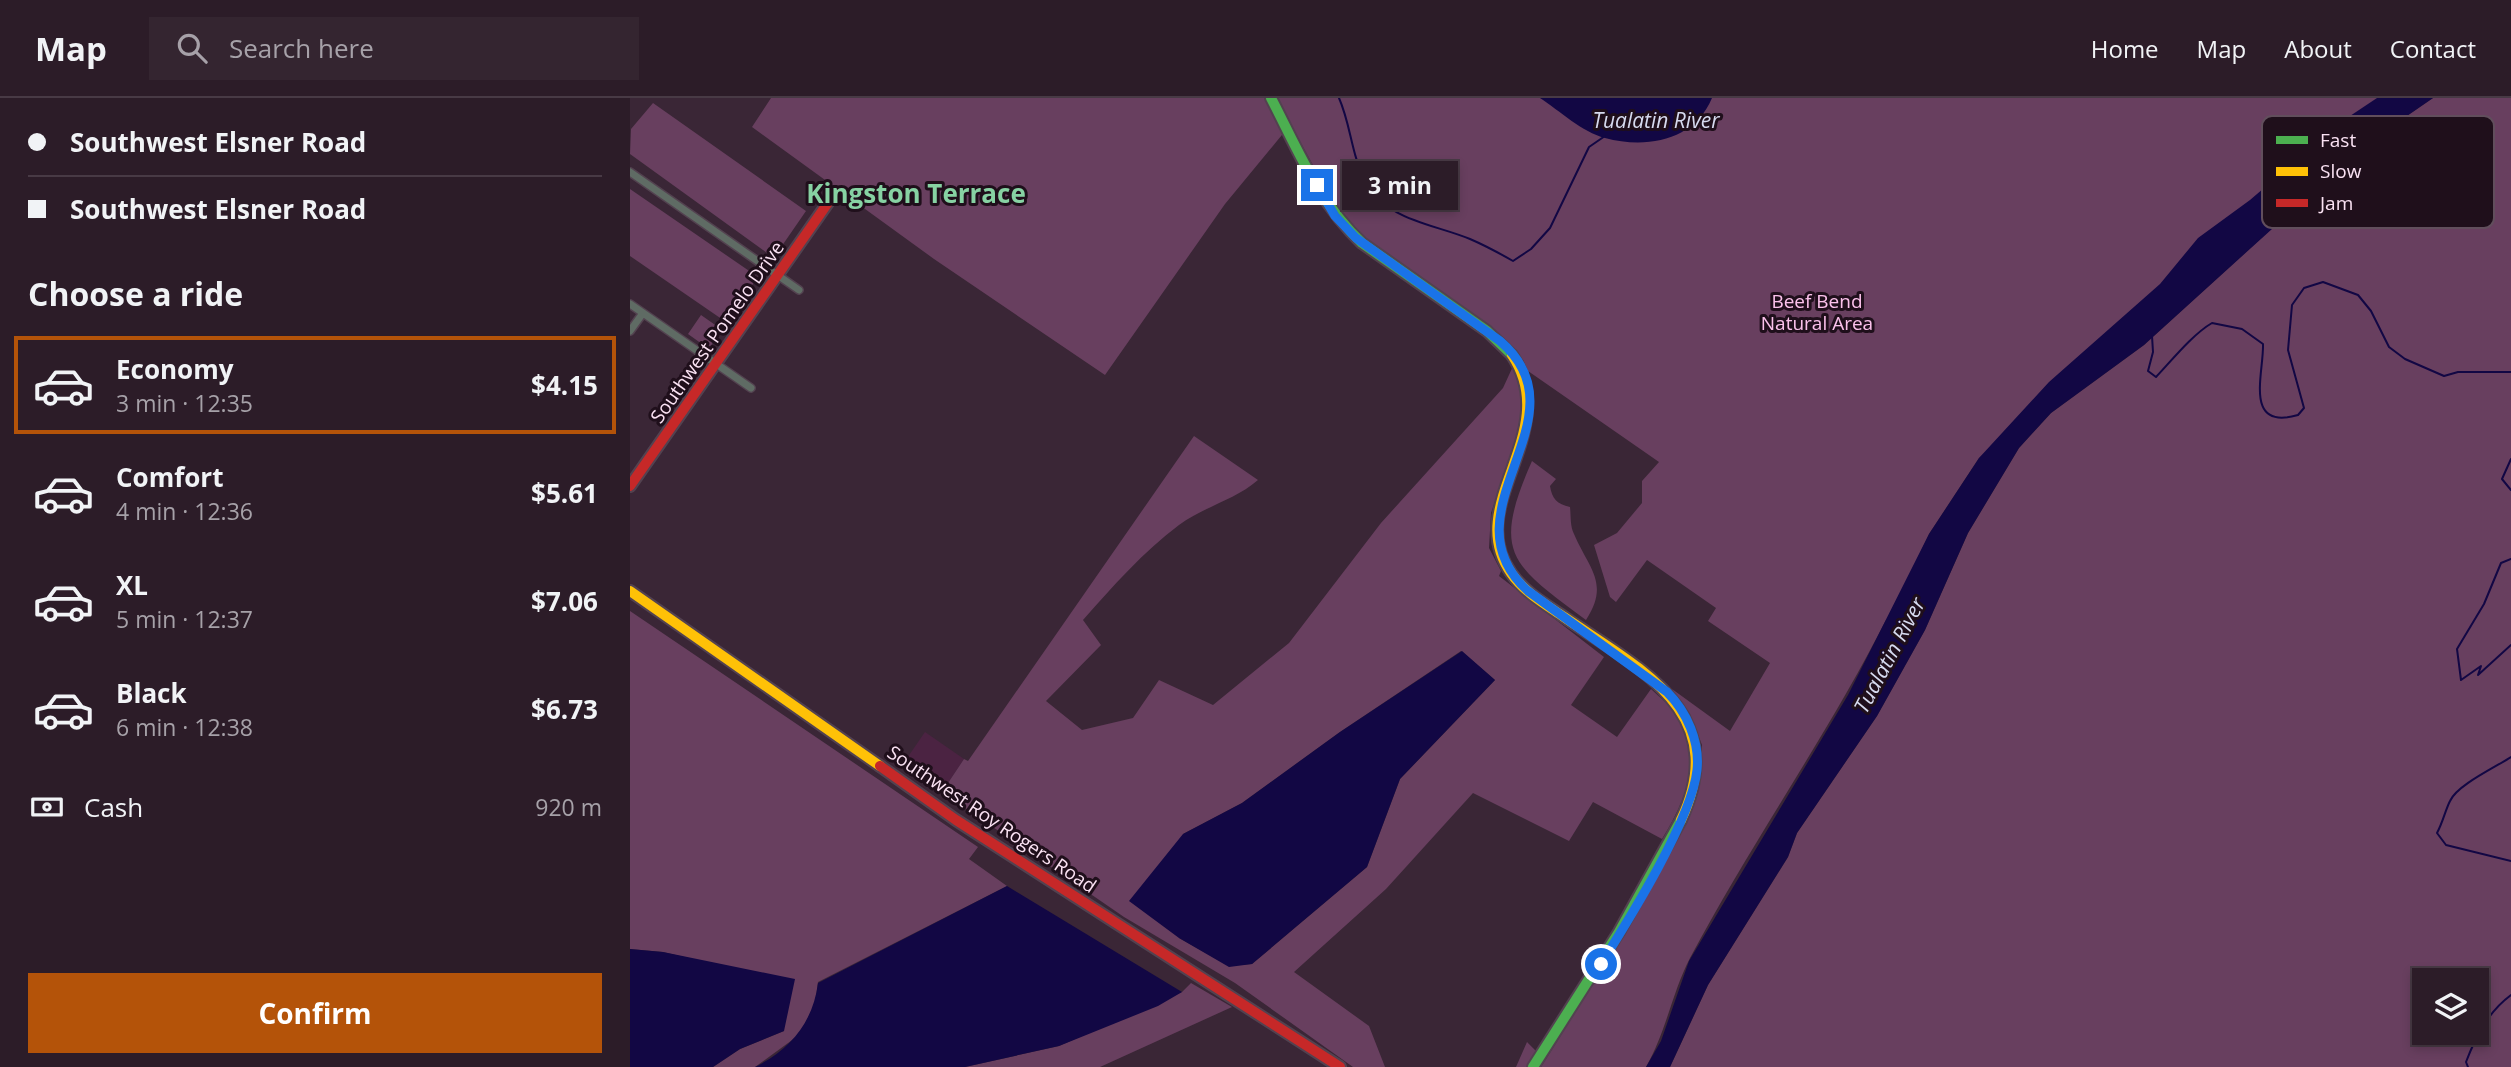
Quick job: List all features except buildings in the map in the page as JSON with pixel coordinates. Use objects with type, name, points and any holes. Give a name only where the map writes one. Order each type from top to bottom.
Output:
[{"type":"street","points":[[1271,98],[1325,200],[1342,226],[1500,341],[1521,368],[1527,381],[1530,414],[1497,522],[1499,546],[1508,569],[1535,597],[1667,692],[1682,711],[1694,738],[1696,778],[1672,836],[1622,929],[1533,1067]]},
{"type":"street","points":[[630,172],[799,290]]},
{"type":"street","name":"Southwest Pomelo Drive","points":[[630,486],[832,197]]},
{"type":"street","points":[[630,304],[751,388]]},
{"type":"street","points":[[630,331],[643,313]]},
{"type":"street","name":"Southwest Roy Rogers Road","points":[[630,591],[956,820],[1340,1067]]},
{"type":"shaded area","points":[[925,732],[964,759],[942,792],[903,764]]},
{"type":"green space","points":[[771,98],[1266,98],[1286,130],[1225,204],[1105,375],[934,259],[752,127]]},
{"type":"green space","name":"Beef Bend Natural Area","points":[[1276,98],[1594,98],[1628,113],[1674,98],[2414,98],[2392,116],[2262,116],[2262,224],[1979,458],[1929,534],[1888,621],[1886,620],[1839,706],[1690,958],[1646,1067],[1541,1067],[1636,915],[1697,793],[1702,745],[1690,714],[1672,689],[1730,731],[1770,663],[1708,621],[1716,608],[1647,560],[1616,602],[1610,597],[1594,545],[1617,533],[1642,503],[1642,481],[1659,462],[1528,371],[1523,360],[1497,333],[1377,248],[1341,216]]},
{"type":"green space","points":[[2433,98],[2511,98],[2511,1067],[1670,1067],[1708,985],[1788,857],[1797,833],[1877,716],[1925,630],[1968,533],[2019,448],[2051,413],[2144,345],[2272,228],[2494,228],[2494,116],[2407,116]]},
{"type":"green space","points":[[653,103],[806,211],[777,253],[770,255],[630,154],[631,129]]},
{"type":"green space","points":[[630,189],[758,277],[726,322],[630,256]]},
{"type":"green space","points":[[701,315],[721,329],[709,349],[688,334]]},
{"type":"green space","points":[[1514,364],[1523,404],[1516,438],[1491,513],[1489,548],[1501,571],[1499,576],[1604,657],[1571,705],[1617,737],[1651,689],[1672,709],[1685,732],[1689,748],[1688,779],[1678,809],[1662,839],[1593,802],[1569,841],[1473,793],[1386,889],[1294,972],[1369,1026],[1385,1067],[1353,1067],[1235,983],[1124,917],[942,792],[964,759],[968,761],[1194,436],[1258,480],[1240,493],[1189,518],[1166,535],[1083,620],[1101,645],[1046,701],[1082,730],[1133,718],[1159,680],[1213,705],[1289,643],[1381,523],[1503,388]],"holes":[[[1461,651],[1495,680],[1400,779],[1367,867],[1252,964],[1229,966],[1179,938],[1183,834],[1242,803],[1340,732]]]},
{"type":"green space","points":[[1532,461],[1556,479],[1550,486],[1552,494],[1558,502],[1570,507],[1573,531],[1595,576],[1596,596],[1586,620],[1540,585],[1525,570],[1516,554],[1511,537],[1513,517],[1519,492]]},
{"type":"green space","points":[[630,611],[978,847],[969,859],[1007,886],[818,982],[815,1004],[799,1035],[755,1067],[713,1067],[740,1049],[784,1031],[714,964],[663,952],[630,949]]},
{"type":"green space","points":[[1191,983],[1232,1007],[1100,1067],[965,1067],[1059,1046],[1182,992]]},
{"type":"green space","points":[[1527,1042],[1537,1052],[1527,1067],[1516,1067]]},
{"type":"water","name":"Tualatin River","points":[[1540,98],[1712,98],[1704,113],[1681,132],[1652,142],[1636,142],[1596,135]]},
{"type":"water","name":"Tualatin River","points":[[2377,98],[2433,98],[2407,116],[2350,116]]},
{"type":"water","name":"Tualatin River","points":[[2262,190],[2262,228],[2273,228],[2144,345],[2051,413],[2019,448],[1968,533],[1925,630],[1877,716],[1797,833],[1788,857],[1708,985],[1670,1067],[1646,1067],[1661,1041],[1689,961],[1848,695],[1929,534],[1979,458],[2049,382],[2160,284],[2198,238]]},
{"type":"water","points":[[1462,651],[1495,680],[1400,779],[1367,867],[1252,964],[1229,967],[1179,938],[1129,901],[1183,834],[1242,803],[1340,732]]},
{"type":"water","points":[[1007,886],[1182,992],[1158,1006],[1059,1046],[965,1067],[755,1067],[779,1052],[798,1033],[811,1010],[818,983]]},
{"type":"water","points":[[630,949],[663,952],[795,979],[784,1031],[740,1049],[713,1067],[630,1067]]},
{"type":"waterway","points":[[1339,98],[1360,170],[1374,194],[1385,204],[1411,219],[1470,239],[1513,261],[1531,249],[1550,228],[1589,147],[1605,136]]},
{"type":"waterway","points":[[2152,336],[2153,352],[2148,371],[2156,377],[2190,340],[2212,323],[2242,329],[2263,344],[2260,383],[2263,407],[2269,415],[2281,418],[2298,415],[2304,408],[2288,350],[2292,305],[2304,288],[2323,282],[2358,295],[2371,311],[2389,347],[2405,359],[2444,376],[2458,372],[2511,372]]},
{"type":"waterway","points":[[2511,459],[2502,479],[2511,490]]},
{"type":"waterway","points":[[2511,559],[2501,563],[2484,604],[2457,649],[2461,680],[2481,666],[2478,675],[2511,645]]},
{"type":"waterway","points":[[2511,757],[2468,783],[2454,795],[2437,833],[2446,845],[2511,861]]},
{"type":"waterway","points":[[2468,1067],[2466,1062],[2484,1025],[2511,995]]},
{"type":"traffic: fast","points":[[1271,98],[1321,193],[1333,211],[1362,243],[1487,331],[1512,355]]},
{"type":"traffic: fast","points":[[1533,1067],[1619,932],[1681,820]]},
{"type":"traffic: slow","points":[[1512,355],[1525,384],[1527,412],[1522,440],[1503,494],[1498,521],[1499,547],[1511,573],[1528,592],[1622,655],[1670,698],[1686,722],[1695,750],[1694,782],[1681,820]]},
{"type":"traffic: slow","points":[[630,591],[880,766]]},
{"type":"traffic: jam","points":[[630,486],[832,197]]},
{"type":"traffic: jam","points":[[880,766],[956,820],[1340,1067]]},
{"type":"district","name":"Kingston Terrace","points":[[916,193]]},
{"type":"route","points":[[1317,185],[1342,226],[1353,236],[1500,341],[1517,361],[1527,381],[1530,414],[1525,441],[1498,515],[1498,541],[1502,557],[1519,583],[1535,597],[1639,669],[1667,692],[1682,711],[1694,738],[1698,767],[1690,798],[1648,884],[1601,964]]}]
